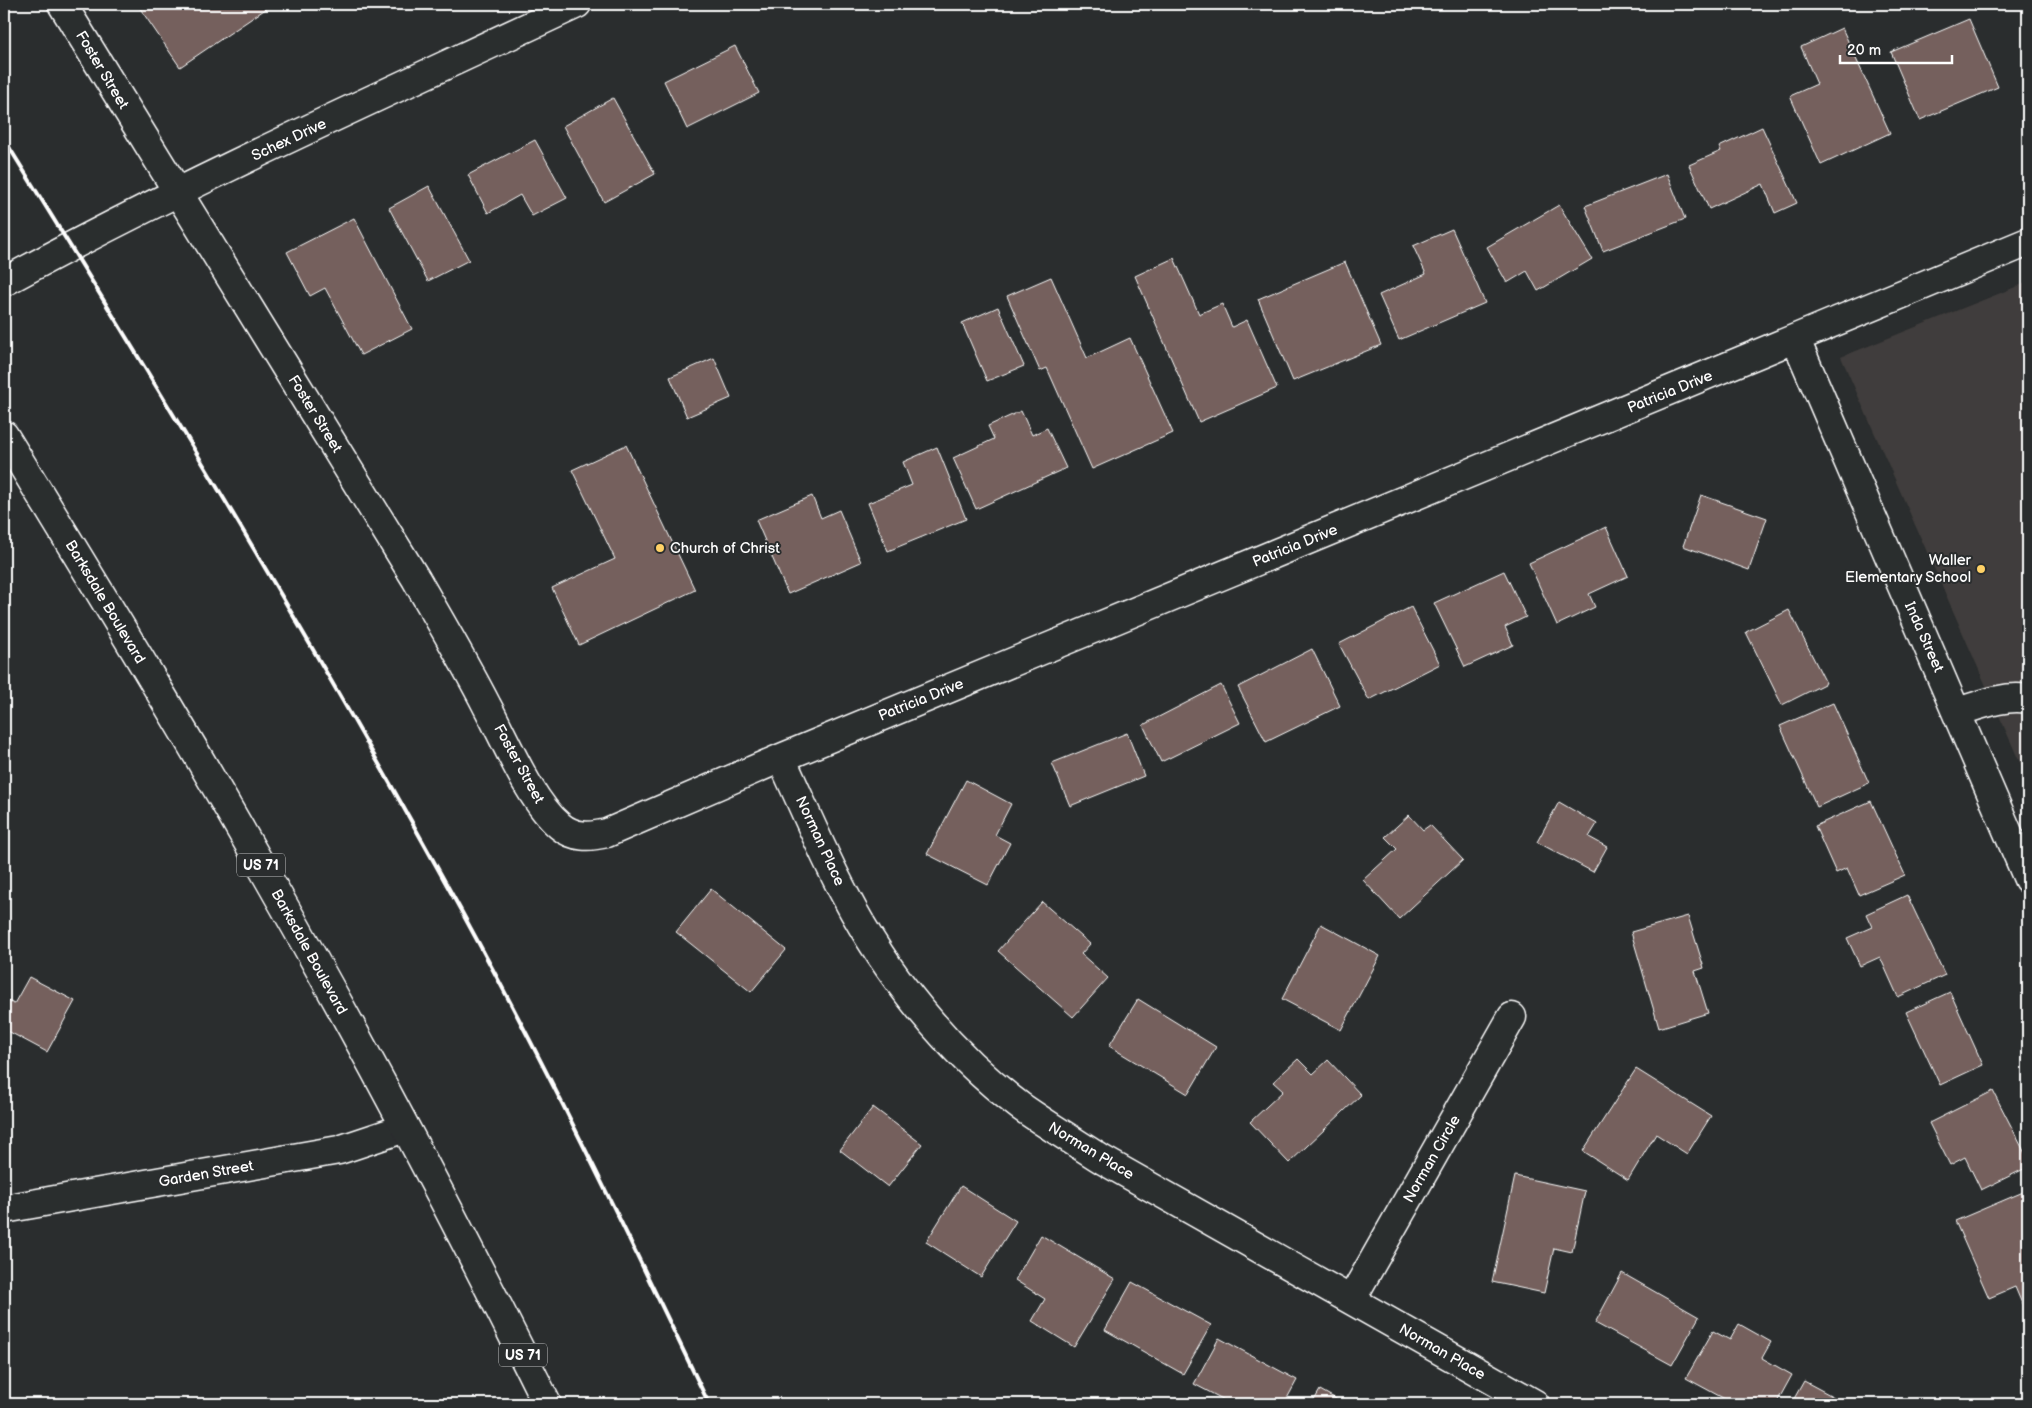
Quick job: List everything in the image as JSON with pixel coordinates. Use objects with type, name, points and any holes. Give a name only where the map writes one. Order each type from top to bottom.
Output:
[{"type":"street","name":"Foster Street","points":[[62,4],[416,579],[463,659],[532,792],[548,815],[562,828]]},
{"type":"street","name":"Schex Drive","points":[[4,282],[177,192],[578,4]]},
{"type":"street","name":"Patricia Drive","points":[[562,828],[575,835],[592,836],[607,833],[781,758],[1796,340],[2028,242]]},
{"type":"street","name":"Inda Street","points":[[1796,340],[2028,879]]},
{"type":"street","name":"Barksdale Boulevard","points":[[4,435],[161,694],[268,877],[405,1128],[499,1306],[548,1404]]},
{"type":"street","points":[[1957,712],[1996,700],[2020,698],[2028,700]]},
{"type":"street","name":"Norman Place","points":[[781,758],[845,896],[898,980],[923,1012],[952,1044],[1019,1104],[1057,1132],[1535,1404]]},
{"type":"street","name":"Norman Circle","points":[[1351,1300],[1512,1017]]},
{"type":"street","name":"Garden Street","points":[[4,1210],[339,1150],[405,1128]]},
{"type":"shaded area","name":"Waller Elementary School","points":[[2028,282],[2028,781],[1841,357]]},
{"type":"building","points":[[137,4],[273,4],[180,67]]},
{"type":"building","points":[[1969,19],[1998,87],[1920,120],[1891,52]]},
{"type":"building","points":[[1842,28],[1890,133],[1821,165],[1790,96],[1817,84],[1801,47]]},
{"type":"building","points":[[735,46],[759,93],[687,129],[664,81]]},
{"type":"building","points":[[613,98],[655,174],[604,202],[563,126]]},
{"type":"building","points":[[1762,127],[1797,203],[1775,213],[1763,184],[1709,209],[1689,165],[1721,151],[1719,147]]},
{"type":"building","points":[[535,140],[567,198],[532,216],[520,195],[488,213],[468,175]]},
{"type":"building","points":[[1667,174],[1685,219],[1603,251],[1585,206]]},
{"type":"building","points":[[429,186],[469,260],[428,281],[389,208]]},
{"type":"building","points":[[1559,205],[1592,259],[1538,291],[1527,271],[1507,283],[1487,247]]},
{"type":"building","points":[[354,218],[412,329],[361,355],[325,288],[310,296],[287,252]]},
{"type":"building","points":[[1452,229],[1485,303],[1399,340],[1379,295],[1426,274],[1413,246]]},
{"type":"building","points":[[1174,258],[1199,314],[1222,304],[1232,327],[1247,320],[1277,388],[1199,422],[1135,276]]},
{"type":"building","points":[[1345,262],[1381,345],[1293,381],[1258,299]]},
{"type":"building","points":[[1051,277],[1087,358],[1130,338],[1173,433],[1092,469],[1047,368],[1040,371],[1007,296]]},
{"type":"building","points":[[998,307],[1024,366],[987,381],[962,323]]},
{"type":"building","points":[[714,358],[731,398],[687,417],[670,377]]},
{"type":"building","points":[[1021,411],[1032,435],[1047,428],[1066,468],[976,509],[953,458],[994,439],[988,426]]},
{"type":"building","points":[[626,445],[695,590],[579,645],[552,588],[615,559],[572,470]]},
{"type":"building","points":[[937,447],[966,519],[888,551],[868,503],[912,485],[903,462]]},
{"type":"building","points":[[1701,495],[1767,518],[1749,570],[1683,546]]},
{"type":"building","points":[[812,496],[821,518],[839,510],[861,562],[788,594],[756,520]]},
{"type":"building","points":[[1606,527],[1628,576],[1589,594],[1595,607],[1557,625],[1529,563]]},
{"type":"building","points":[[1504,571],[1526,617],[1505,627],[1513,645],[1465,667],[1434,603]]},
{"type":"building","points":[[1411,607],[1440,664],[1369,700],[1339,644]]},
{"type":"building","points":[[1789,610],[1826,683],[1782,705],[1746,632]]},
{"type":"building","points":[[1312,649],[1340,706],[1266,742],[1238,687]]},
{"type":"building","points":[[1221,685],[1240,723],[1161,762],[1143,725]]},
{"type":"building","points":[[1833,703],[1869,783],[1817,807],[1780,726]]},
{"type":"building","points":[[1127,733],[1144,776],[1070,806],[1052,763]]},
{"type":"building","points":[[966,780],[1011,804],[995,835],[1010,843],[988,885],[927,854]]},
{"type":"building","points":[[1871,801],[1905,875],[1859,895],[1847,868],[1836,873],[1815,826]]},
{"type":"building","points":[[1559,802],[1597,824],[1589,837],[1607,847],[1593,872],[1537,842]]},
{"type":"building","points":[[1409,815],[1423,830],[1430,825],[1463,860],[1399,919],[1363,880],[1397,849],[1385,837]]},
{"type":"building","points":[[711,889],[786,950],[751,992],[676,932]]},
{"type":"building","points":[[1907,895],[1945,975],[1898,997],[1880,957],[1860,966],[1847,938],[1872,927],[1866,914]]},
{"type":"building","points":[[1042,902],[1090,944],[1081,954],[1108,978],[1073,1017],[998,951]]},
{"type":"building","points":[[1688,916],[1704,968],[1695,971],[1708,1013],[1659,1028],[1631,932]]},
{"type":"building","points":[[1321,924],[1380,956],[1341,1030],[1282,999]]},
{"type":"building","points":[[29,977],[75,1001],[47,1052],[4,1029],[4,999],[14,1004]]},
{"type":"building","points":[[1950,992],[1983,1065],[1940,1085],[1906,1012]]},
{"type":"building","points":[[1138,999],[1216,1047],[1188,1094],[1109,1046]]},
{"type":"building","points":[[1298,1059],[1313,1074],[1328,1060],[1361,1095],[1289,1163],[1250,1122],[1283,1091],[1273,1082]]},
{"type":"building","points":[[1636,1069],[1711,1116],[1687,1154],[1656,1134],[1628,1180],[1583,1151]]},
{"type":"building","points":[[1993,1091],[2028,1159],[2028,1167],[1981,1190],[1965,1157],[1950,1165],[1929,1123]]},
{"type":"building","points":[[873,1107],[922,1144],[888,1187],[840,1150]]},
{"type":"building","points":[[1515,1176],[1585,1191],[1572,1252],[1554,1248],[1544,1293],[1492,1282]]},
{"type":"building","points":[[961,1186],[1016,1221],[981,1277],[926,1242]]},
{"type":"building","points":[[2028,1190],[2028,1304],[2023,1306],[2015,1287],[1989,1298],[1955,1221]]},
{"type":"building","points":[[1041,1235],[1115,1279],[1074,1347],[1032,1321],[1045,1299],[1015,1280]]},
{"type":"building","points":[[1622,1273],[1699,1317],[1672,1365],[1595,1323]]},
{"type":"building","points":[[1132,1282],[1211,1325],[1183,1374],[1105,1330]]},
{"type":"building","points":[[1739,1324],[1771,1342],[1762,1358],[1792,1375],[1776,1404],[1734,1404],[1686,1378],[1713,1331],[1730,1340]]},
{"type":"building","points":[[1219,1338],[1297,1380],[1284,1404],[1232,1404],[1194,1384]]},
{"type":"building","points":[[1804,1381],[1847,1404],[1791,1404]]},
{"type":"building","points":[[1320,1390],[1345,1404],[1312,1404]]},
{"type":"railway","points":[[4,139],[117,322],[283,598],[443,878],[547,1073],[709,1404]]},
{"type":"place","name":"Church of Christ","points":[[660,548]]},
{"type":"place","name":"Waller Elementary School","points":[[1981,569]]}]
